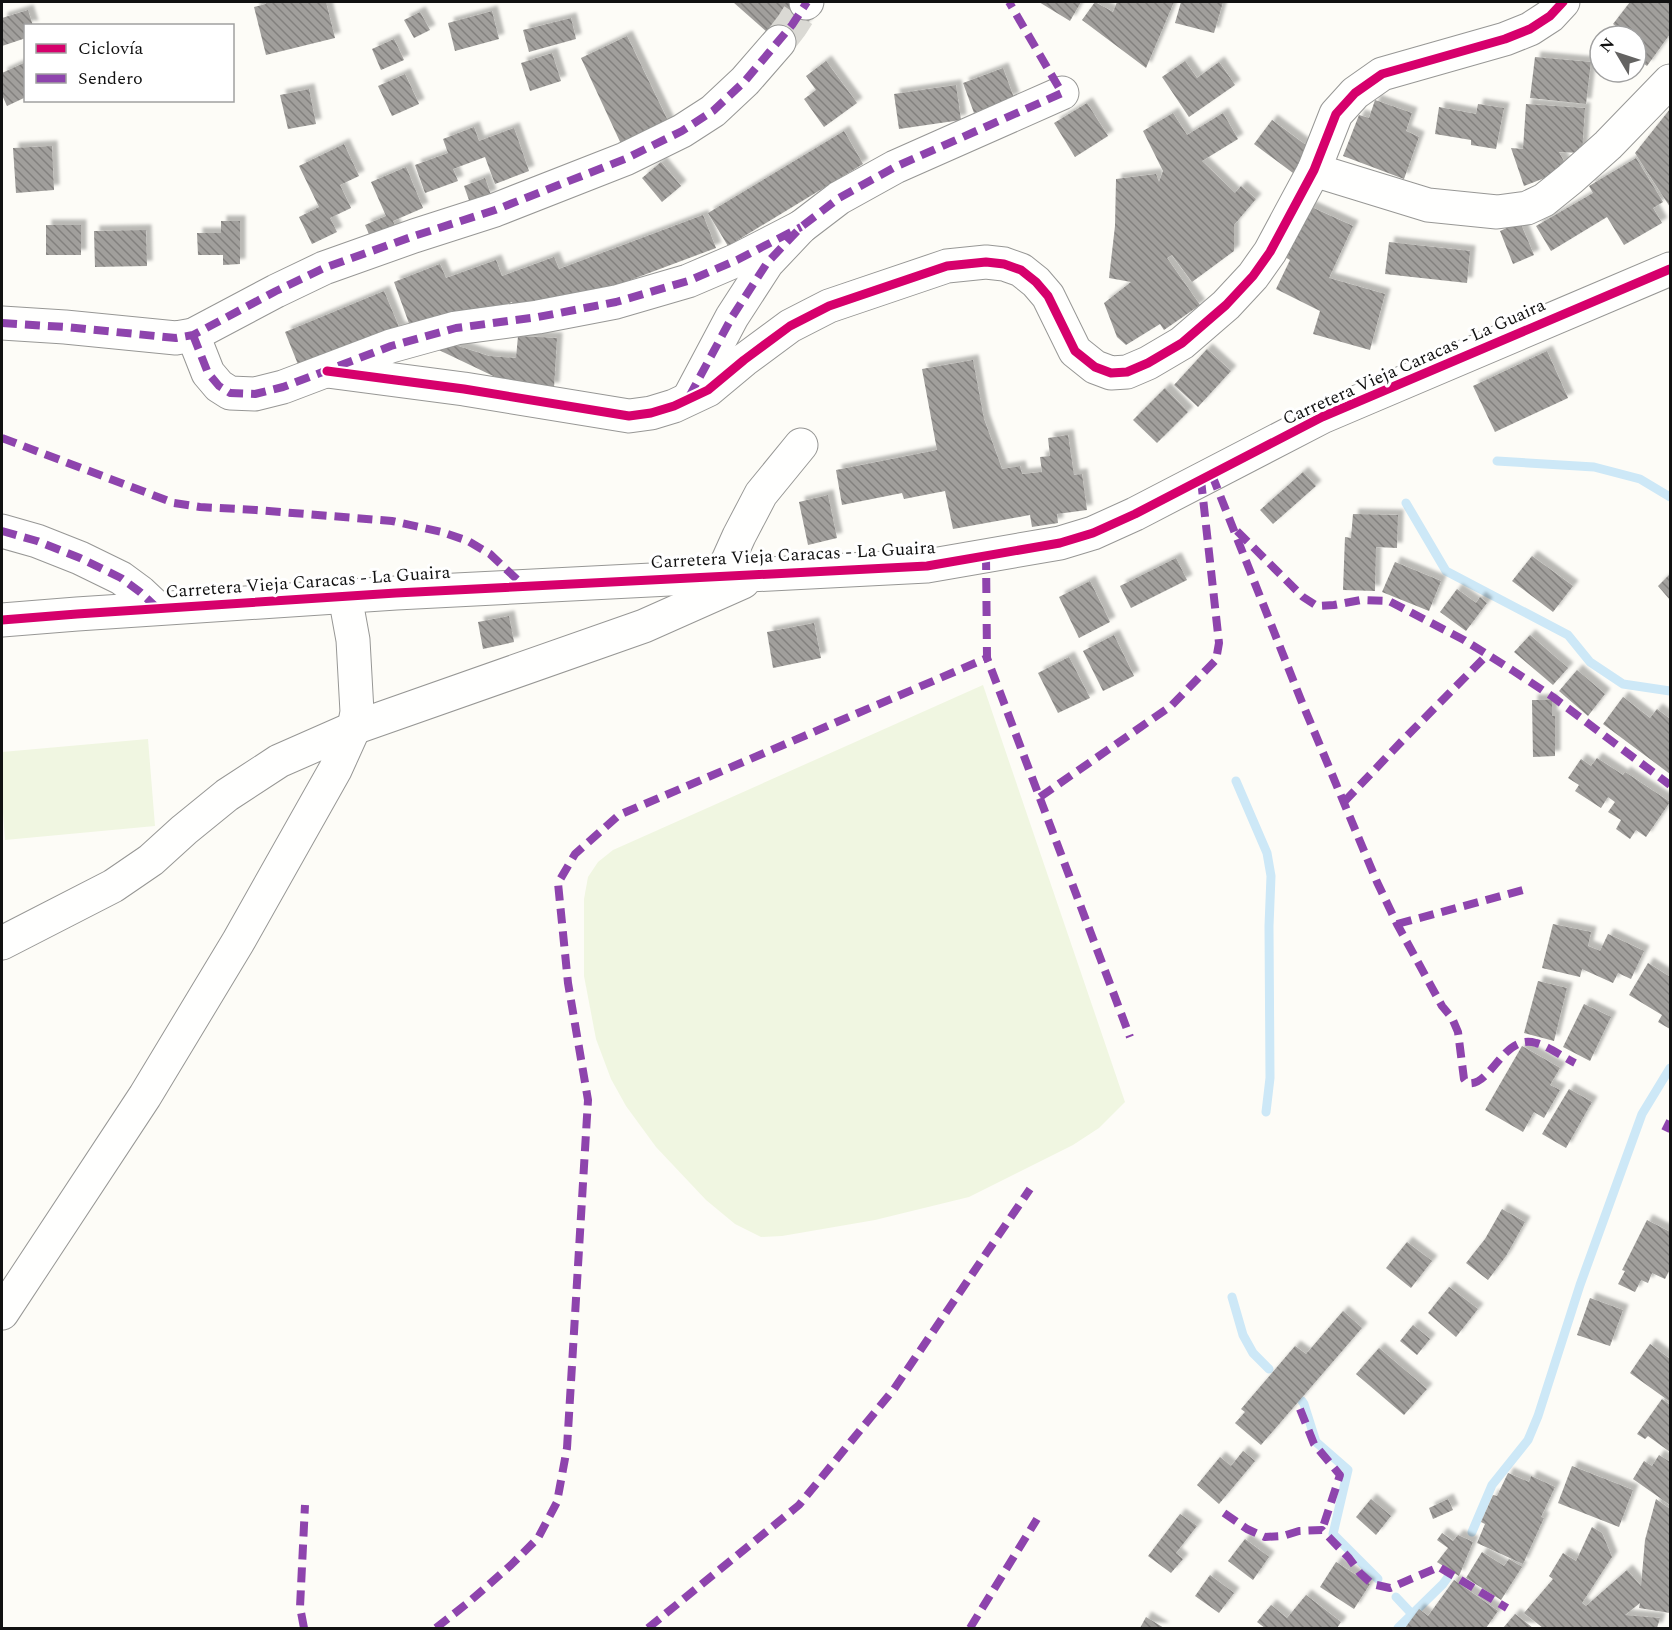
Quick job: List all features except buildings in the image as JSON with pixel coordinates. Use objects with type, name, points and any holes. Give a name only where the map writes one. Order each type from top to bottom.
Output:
[{"type":"street","points":[[327,371],[464,389],[629,416],[651,413],[674,406],[708,390],[790,326],[829,306],[947,266],[986,262],[1004,264],[1021,270],[1036,282],[1048,296],[1075,351],[1095,367],[1111,373],[1127,372],[1148,363],[1182,343],[1226,305],[1253,276],[1270,252],[1314,170],[1336,114],[1354,93],[1382,75],[1505,39],[1530,29],[1550,16],[1563,2]]},
{"type":"street","points":[[2,323],[176,338],[193,335],[324,268],[495,210],[625,159],[682,131],[713,111],[746,81],[778,42]]},
{"type":"street","points":[[1314,170],[1428,205],[1497,212],[1527,208],[1544,200],[1570,179],[1608,145],[1671,81]]},
{"type":"street","points":[[688,399],[732,317],[767,263],[801,227],[839,198],[895,167],[1062,93]]},
{"type":"street","points":[[193,335],[208,373],[219,386],[230,393],[255,394],[283,387],[391,346],[456,328],[583,309],[688,281],[737,260],[801,227]]},
{"type":"street","name":"Carretera Vieja Caracas - La Guaira","points":[[2,620],[345,596],[927,566],[1060,543],[1093,533],[1144,509],[1322,417],[1671,269]]},
{"type":"street","points":[[721,576],[760,494],[801,445]]},
{"type":"street","points":[[2,531],[37,541],[121,578],[140,591],[157,608]]},
{"type":"street","points":[[2,943],[113,886],[152,860],[227,795],[279,761],[354,728],[644,626],[761,574]]},
{"type":"street","points":[[2,1313],[145,1096],[238,942],[335,770],[354,728],[357,712],[353,640],[345,596]]},
{"type":"green space","points":[[983,685],[1125,1102],[1099,1128],[1073,1145],[969,1197],[875,1220],[782,1236],[761,1237],[735,1224],[706,1200],[656,1147],[626,1106],[611,1079],[596,1039],[584,976],[584,899],[588,877],[598,862],[613,850]]},
{"type":"green space","points":[[148,739],[155,826],[5,840],[2,752]]},
{"type":"waterway","points":[[1497,461],[1594,467],[1640,479],[1670,497]]},
{"type":"waterway","points":[[1406,503],[1446,571],[1568,635],[1590,662],[1623,684],[1670,691]]},
{"type":"waterway","points":[[1236,781],[1267,853],[1271,876],[1270,1078],[1266,1112]]},
{"type":"waterway","points":[[1472,1532],[1492,1485],[1528,1440],[1538,1416],[1580,1285],[1642,1114],[1670,1068]]},
{"type":"waterway","points":[[1232,1297],[1243,1335],[1253,1353],[1269,1369]]},
{"type":"waterway","points":[[1302,1401],[1316,1442],[1348,1470],[1333,1534],[1378,1579]]},
{"type":"waterway","points":[[1398,1628],[1448,1577]]},
{"type":"waterway","points":[[1396,1597],[1412,1614]]},
{"type":"tunnel","points":[[779,42],[806,3]]},
{"type":"marked path","points":[[2,323],[176,338],[193,335],[324,268],[495,210],[625,159],[682,131],[713,111],[745,81],[792,25],[807,2]]},
{"type":"marked path","points":[[689,397],[732,317],[767,263],[801,227],[839,198],[895,167],[1062,93],[1009,2]]},
{"type":"marked path","points":[[193,335],[208,373],[219,386],[230,393],[255,394],[283,387],[391,346],[456,328],[538,317],[616,302],[688,281],[737,260],[801,227]]},
{"type":"marked path","points":[[2,438],[174,503],[200,507],[392,521],[442,532],[468,541],[490,554],[524,586]]},
{"type":"marked path","points":[[1212,475],[1301,700],[1377,882],[1397,924],[1458,1032],[1464,1079],[1467,1083],[1476,1082],[1506,1053],[1525,1042],[1541,1044],[1575,1063]]},
{"type":"marked path","points":[[1040,797],[1171,706],[1216,660],[1219,643],[1201,480]]},
{"type":"marked path","points":[[2,531],[37,541],[121,578],[157,608]]},
{"type":"marked path","points":[[1237,531],[1303,597],[1317,606],[1361,600],[1389,601],[1464,640],[1512,670],[1553,697],[1670,785]]},
{"type":"marked path","points":[[986,555],[987,658],[1130,1037]]},
{"type":"marked path","points":[[1344,802],[1487,655]]},
{"type":"marked path","points":[[436,1628],[511,1565],[538,1538],[557,1502],[567,1448],[588,1100],[568,983],[558,883],[575,854],[619,815],[987,658]]},
{"type":"marked path","points":[[1397,924],[1527,889]]},
{"type":"marked path","points":[[1665,1131],[1670,1121]]},
{"type":"marked path","points":[[648,1628],[799,1505],[894,1389],[1030,1189]]},
{"type":"marked path","points":[[1300,1409],[1314,1444],[1340,1475],[1322,1530]]},
{"type":"marked path","points":[[304,1628],[300,1607],[305,1505]]},
{"type":"marked path","points":[[1224,1513],[1247,1529],[1265,1537],[1283,1536],[1299,1531],[1322,1530],[1372,1584],[1390,1588],[1439,1567],[1507,1608]]},
{"type":"marked path","points":[[970,1628],[1037,1519]]},
{"type":"cycle path","points":[[327,371],[464,389],[629,416],[651,413],[674,406],[708,390],[790,326],[829,306],[947,266],[986,262],[1004,264],[1021,270],[1036,282],[1048,296],[1075,351],[1095,367],[1111,373],[1127,372],[1148,363],[1182,343],[1226,305],[1253,276],[1270,252],[1314,170],[1336,114],[1355,93],[1382,74],[1505,39],[1530,29],[1550,16],[1563,2]]},
{"type":"cycle path","points":[[2,620],[396,593],[927,566],[1060,543],[1093,533],[1135,514],[1322,417],[1670,269]]}]
